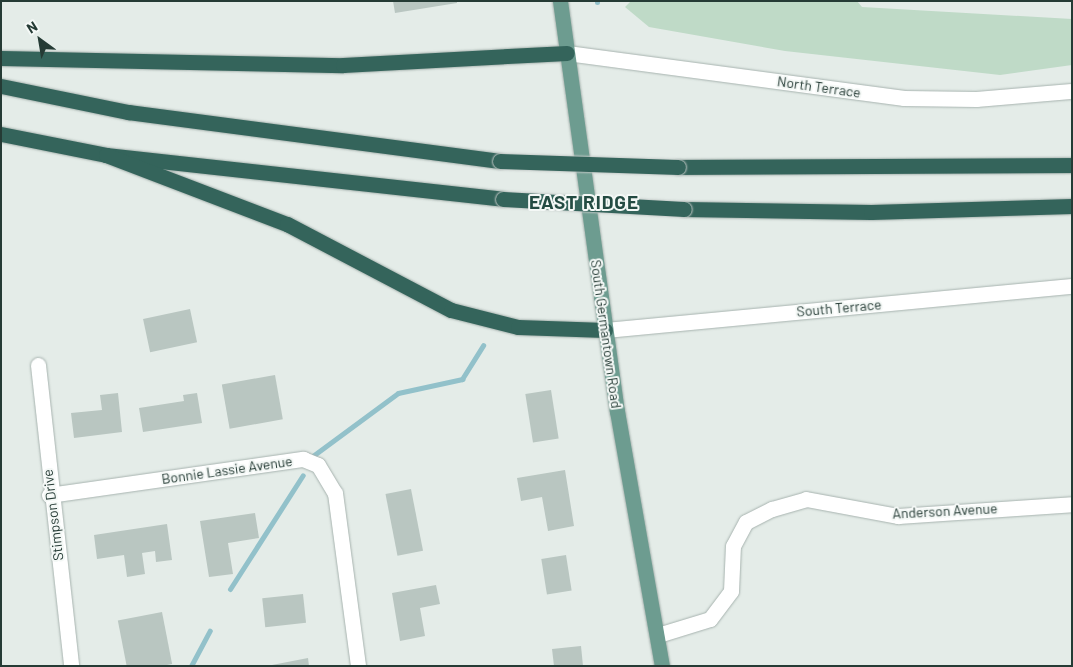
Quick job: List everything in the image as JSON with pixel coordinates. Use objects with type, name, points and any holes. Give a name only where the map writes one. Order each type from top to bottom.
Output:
[{"type":"highway","points":[[1,58],[343,65],[567,53]]},
{"type":"highway","points":[[1,86],[128,112],[500,161],[678,167],[1072,165]]},
{"type":"highway","points":[[1,134],[106,155],[503,199],[684,209],[871,212],[1072,206]]},
{"type":"highway","points":[[106,155],[287,224],[451,310],[518,327],[605,330]]},
{"type":"main road","name":"South Germantown Road","points":[[560,1],[617,411],[662,666]]},
{"type":"street","name":"North Terrace","points":[[567,53],[904,98],[976,99],[1072,91]]},
{"type":"street","name":"South Terrace","points":[[605,330],[1072,286]]},
{"type":"street","name":"Stimpson Drive","points":[[38,365],[50,495],[71,666]]},
{"type":"street","name":"Bonnie Lassie Avenue","points":[[50,495],[303,459],[318,465],[336,493],[358,666]]},
{"type":"street","name":"Anderson Avenue","points":[[658,635],[710,619],[731,591],[733,546],[746,522],[772,509],[806,499],[898,516],[1072,504]]},
{"type":"green space","points":[[631,1],[857,1],[862,7],[1072,19],[1072,65],[1000,75],[785,51],[649,27],[625,7]]},
{"type":"building","points":[[393,1],[457,1],[457,3],[395,13]]},
{"type":"building","points":[[190,309],[197,342],[150,352],[143,319]]},
{"type":"building","points":[[275,375],[283,419],[230,429],[222,384]]},
{"type":"building","points":[[551,390],[559,438],[533,442],[525,394]]},
{"type":"building","points":[[118,393],[122,432],[74,438],[71,413],[102,410],[100,395]]},
{"type":"building","points":[[197,393],[202,423],[143,432],[139,408],[184,401],[183,395]]},
{"type":"building","points":[[565,470],[574,526],[548,531],[542,497],[521,501],[517,478]]},
{"type":"building","points":[[411,489],[423,551],[397,556],[385,494]]},
{"type":"building","points":[[255,513],[259,538],[228,543],[233,574],[209,577],[200,521]]},
{"type":"building","points":[[167,524],[172,560],[156,562],[155,551],[142,553],[145,574],[127,577],[124,555],[97,559],[94,535]]},
{"type":"building","points":[[566,555],[572,591],[547,594],[541,559]]},
{"type":"building","points":[[436,585],[440,604],[420,608],[425,636],[400,641],[392,593]]},
{"type":"building","points":[[303,594],[306,623],[265,627],[262,598]]},
{"type":"building","points":[[162,612],[172,664],[162,666],[127,666],[118,621]]},
{"type":"building","points":[[581,646],[583,666],[554,666],[552,649]]},
{"type":"building","points":[[308,658],[309,666],[272,666],[272,665]]},
{"type":"waterway","points":[[314,455],[398,393],[462,379],[483,345]]},
{"type":"waterway","points":[[230,589],[303,475]]},
{"type":"waterway","points":[[191,666],[210,631]]},
{"type":"district","name":"EAST RIDGE","points":[[584,202]]}]
